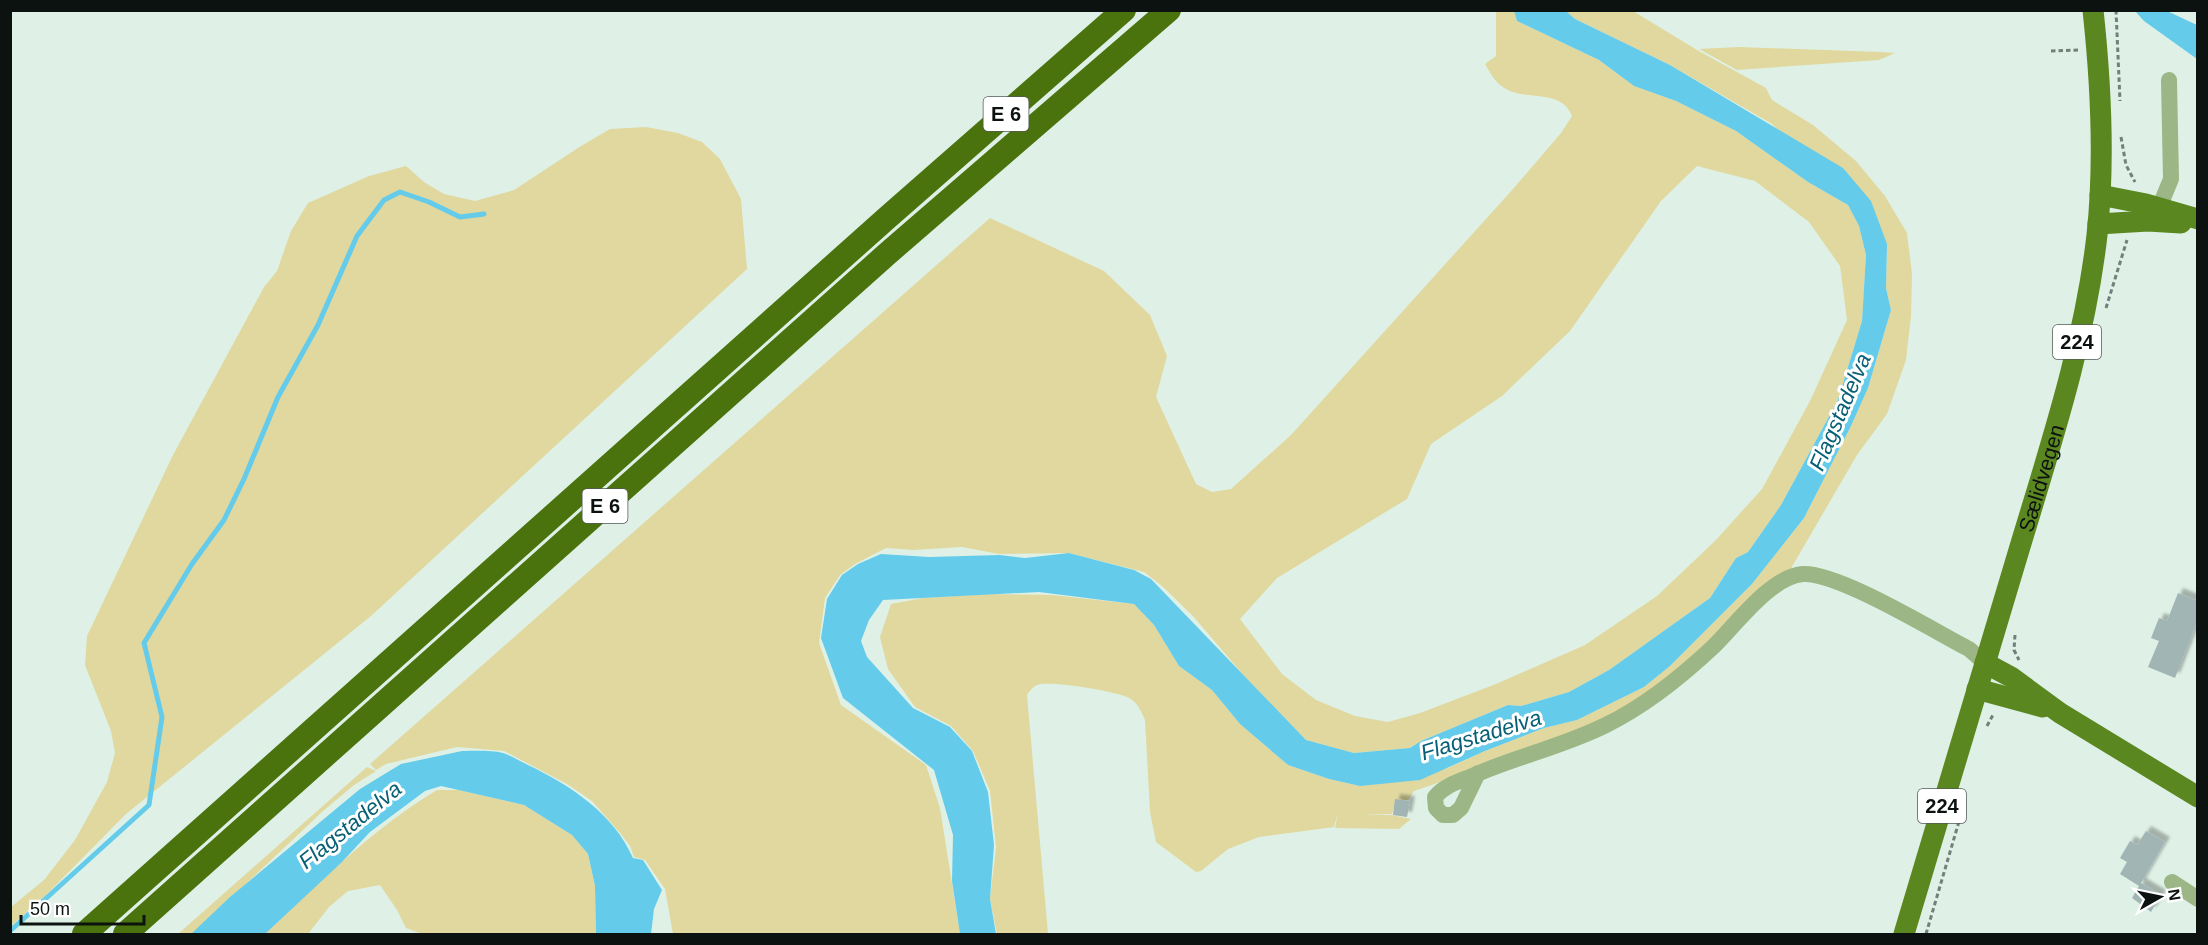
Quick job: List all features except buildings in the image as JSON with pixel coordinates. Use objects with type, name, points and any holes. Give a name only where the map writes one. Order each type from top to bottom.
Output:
[{"type":"highway","name":"E 6","points":[[84,934],[879,225],[1124,10]]},
{"type":"highway","name":"E 6","points":[[125,934],[887,254],[1169,10]]},
{"type":"main road","name":"Sælidvegen","points":[[1904,934],[2071,368],[2091,271],[2098,224],[2101,135],[2093,10]]},
{"type":"main road","points":[[2100,195],[2198,219]]},
{"type":"main road","points":[[2098,224],[2148,221],[2198,224]]},
{"type":"main road","points":[[1985,663],[2007,686],[2060,713],[2198,797]]},
{"type":"main road","points":[[1977,689],[2007,686]]},
{"type":"lane","points":[[2159,208],[2171,179],[2169,80]]},
{"type":"lane","points":[[1478,773],[1576,739],[1624,716],[1685,671],[1773,588],[1793,576],[1813,574],[1846,585],[1969,649],[1985,663]]},
{"type":"lane","points":[[2172,882],[2198,899]]},
{"type":"path","points":[[2116,10],[2118,26]]},
{"type":"path","points":[[2051,51],[2097,50]]},
{"type":"path","points":[[1987,727],[2007,686],[2016,655]]},
{"type":"path","points":[[1926,934],[1961,814]]},
{"type":"shaded area","points":[[1496,11],[1514,11],[1517,21],[1599,60],[1634,86],[1676,101],[1736,131],[1808,182],[1848,205],[1859,226],[1866,255],[1862,321],[1838,400],[1781,505],[1748,552],[1736,558],[1710,598],[1609,670],[1569,692],[1521,706],[1508,705],[1421,741],[1410,748],[1354,753],[1306,740],[1245,677],[1193,616],[1144,572],[1069,553],[999,554],[962,547],[913,550],[886,548],[855,564],[840,575],[825,598],[819,643],[841,705],[926,765],[940,808],[960,934],[673,934],[665,889],[645,860],[634,857],[630,846],[592,801],[567,784],[504,751],[457,747],[386,764],[376,770],[370,764],[990,218],[1104,271],[1150,315],[1167,356],[1156,397],[1196,484],[1212,492],[1231,489],[1291,435],[1513,189],[1561,133],[1572,116],[1567,107],[1551,98],[1514,92],[1502,87],[1485,64],[1496,56]],"holes":[[[1697,166],[1755,181],[1809,222],[1840,266],[1847,320],[1810,401],[1762,489],[1715,541],[1657,596],[1585,645],[1496,684],[1420,713],[1388,722],[1355,716],[1316,700],[1282,674],[1240,619],[1277,578],[1407,499],[1431,444],[1502,396],[1570,331],[1661,201]]]},
{"type":"shaded area","points":[[1566,11],[1633,11],[1766,88],[1772,100],[1813,125],[1856,161],[1885,196],[1907,233],[1912,274],[1911,316],[1906,360],[1887,414],[1857,455],[1786,577],[1626,712],[1496,763],[1414,791],[1408,800],[1396,800],[1392,814],[1362,815],[1392,815],[1411,819],[1399,829],[1335,828],[1338,812],[1334,827],[1259,837],[1228,849],[1201,871],[1196,872],[1156,842],[1150,812],[1145,720],[1137,705],[1122,695],[1100,690],[1049,684],[1035,686],[1027,695],[1048,934],[997,934],[990,899],[996,847],[990,791],[973,751],[951,726],[915,707],[888,669],[880,637],[891,604],[923,598],[987,594],[1052,595],[1134,604],[1154,625],[1179,666],[1212,690],[1240,724],[1288,765],[1329,779],[1360,786],[1448,768],[1544,728],[1577,720],[1644,687],[1670,666],[1752,584],[1804,518],[1868,388],[1891,310],[1886,288],[1887,244],[1772,124],[1670,65],[1575,19]]},
{"type":"shaded area","points":[[1739,47],[1895,53],[1879,60],[1737,70],[1699,49]]},
{"type":"shaded area","points":[[646,127],[678,133],[702,142],[720,159],[741,199],[747,269],[371,616],[126,814],[46,895],[11,926],[11,907],[44,880],[75,840],[107,782],[115,753],[111,731],[85,665],[87,636],[173,455],[264,287],[277,271],[291,231],[308,203],[369,176],[406,166],[424,182],[444,194],[475,201],[514,190],[610,129]]},
{"type":"shaded area","points":[[367,767],[376,771],[354,785],[323,811],[193,934],[178,934]]},
{"type":"shaded area","points":[[437,790],[459,790],[524,805],[572,835],[588,854],[595,886],[596,934],[422,934],[406,928],[380,885],[348,891],[329,907],[308,934],[265,934],[368,839]]},
{"type":"water","name":"Flagstadelva","points":[[1514,11],[1566,11],[1575,19],[1670,65],[1843,168],[1871,201],[1887,244],[1886,288],[1891,310],[1868,388],[1804,518],[1752,584],[1670,666],[1644,687],[1577,720],[1544,728],[1420,780],[1360,786],[1329,779],[1288,765],[1240,724],[1212,690],[1179,666],[1154,625],[1134,604],[1039,592],[883,600],[869,620],[861,641],[867,657],[913,708],[950,727],[972,751],[988,792],[994,845],[990,899],[996,934],[960,934],[952,881],[953,835],[934,770],[843,698],[821,638],[827,599],[842,575],[858,564],[881,554],[929,557],[1000,555],[1025,558],[1069,553],[1134,570],[1151,579],[1306,740],[1354,753],[1410,748],[1421,741],[1508,705],[1521,706],[1569,692],[1609,670],[1710,598],[1736,558],[1748,552],[1781,505],[1838,400],[1862,321],[1866,255],[1859,226],[1848,205],[1808,182],[1736,131],[1676,101],[1634,86],[1599,60],[1517,21]]},
{"type":"water","points":[[2135,11],[2167,11],[2197,25],[2197,59],[2144,21]]},
{"type":"water","name":"Flagstadelva","points":[[462,751],[493,751],[510,756],[575,792],[603,815],[625,842],[633,858],[643,860],[662,890],[654,909],[651,934],[596,934],[595,886],[588,854],[572,835],[524,805],[441,786],[425,791],[370,832],[342,862],[265,934],[191,934],[230,897],[360,789],[401,764]]},
{"type":"waterway","points":[[10,931],[149,805],[162,717],[144,643],[192,564],[224,520],[244,479],[278,397],[318,325],[357,236],[384,200],[400,192],[429,202],[460,217],[484,214]]}]
